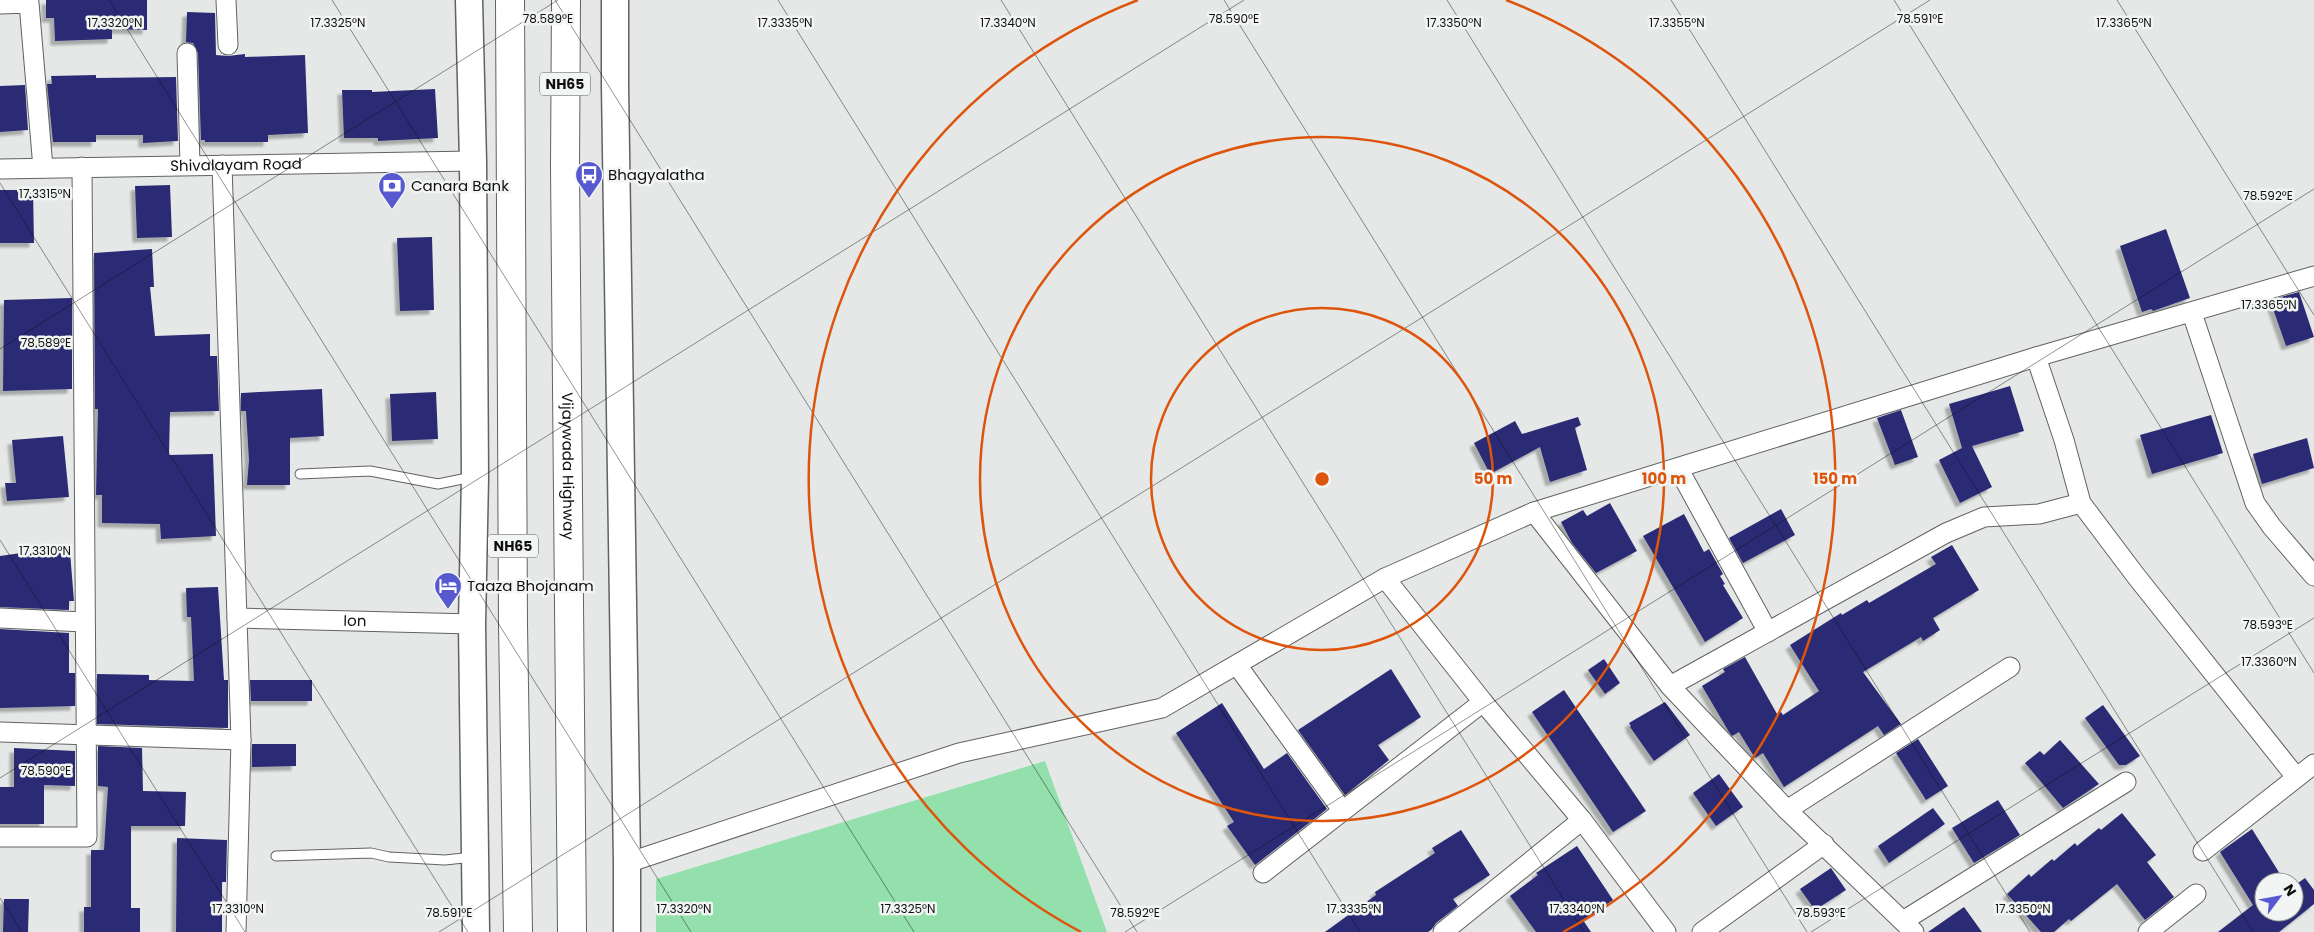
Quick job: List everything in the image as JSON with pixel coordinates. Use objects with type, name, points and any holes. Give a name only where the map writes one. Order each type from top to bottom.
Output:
[{"type":"highway","name":"NH65","points":[[510,0],[513,615],[518,932]]},
{"type":"highway","name":"Vijaywada Highway","points":[[566,0],[565,168],[572,932]]},
{"type":"street","points":[[226,0],[228,45]]},
{"type":"street","points":[[469,0],[473,161],[475,477],[472,624],[476,932]]},
{"type":"street","points":[[615,0],[615,116],[627,863],[626,932]]},
{"type":"street","points":[[0,4],[29,3],[43,168]]},
{"type":"street","points":[[187,53],[190,165]]},
{"type":"street","name":"Shivalayam Road","points":[[0,169],[473,161]]},
{"type":"street","points":[[222,165],[241,740],[236,932]]},
{"type":"street","points":[[0,837],[87,837],[84,734],[82,167]]},
{"type":"street","points":[[627,863],[959,753],[1162,708],[1385,578],[1534,512],[2036,357],[2314,276]]},
{"type":"street","points":[[2192,313],[2255,503],[2272,527],[2314,576]]},
{"type":"street","points":[[2036,357],[2064,440],[2081,503],[2136,576],[2296,778]]},
{"type":"street","points":[[1678,468],[1768,632]]},
{"type":"street","points":[[1670,686],[1946,533],[1984,517],[2040,514],[2081,503]]},
{"type":"street","points":[[1534,512],[1670,686],[1788,810],[1908,927],[2126,782]]},
{"type":"street","points":[[1385,578],[1483,702],[1582,820],[1666,932]]},
{"type":"street","points":[[0,618],[84,622]]},
{"type":"street","name":"Ion","points":[[237,618],[472,624]]},
{"type":"street","points":[[1237,665],[1342,810]]},
{"type":"street","points":[[1788,810],[2010,667]]},
{"type":"street","points":[[1263,873],[1483,702]]},
{"type":"street","points":[[0,732],[241,740]]},
{"type":"street","points":[[2203,851],[2314,764]]},
{"type":"street","points":[[1442,932],[1582,820]]},
{"type":"street","points":[[1702,932],[1824,844]]},
{"type":"street","points":[[2148,932],[2196,894]]},
{"type":"lane","points":[[300,474],[370,471],[438,484],[475,477]]},
{"type":"lane","points":[[276,856],[371,853],[389,857],[445,860],[476,857]]},
{"type":"green space","points":[[1045,761],[1107,932],[656,932],[656,879]]},
{"type":"building","points":[[46,0],[147,0],[147,30],[112,29],[112,39],[55,41],[54,18],[46,18]]},
{"type":"building","points":[[187,12],[215,13],[216,55],[245,54],[245,57],[305,55],[308,133],[268,135],[268,142],[205,142],[205,140],[201,140],[198,53],[193,43],[186,42]]},
{"type":"building","points":[[96,75],[96,78],[176,77],[178,141],[143,143],[143,135],[96,135],[96,142],[53,142],[47,84],[52,84],[51,76]]},
{"type":"building","points":[[25,85],[28,130],[0,132],[0,86]]},
{"type":"building","points":[[435,89],[438,138],[378,141],[378,138],[344,138],[342,90],[372,90],[372,92]]},
{"type":"building","points":[[170,185],[172,237],[137,238],[135,186]]},
{"type":"building","points":[[0,190],[33,190],[34,243],[0,243]]},
{"type":"building","points":[[2166,229],[2190,298],[2153,311],[2151,309],[2142,312],[2120,246]]},
{"type":"building","points":[[432,237],[434,310],[400,311],[397,238]]},
{"type":"building","points":[[152,249],[154,287],[150,287],[155,336],[210,334],[210,356],[217,356],[219,411],[170,412],[169,455],[213,454],[216,536],[161,539],[160,524],[102,523],[102,495],[96,495],[98,409],[95,409],[94,253]]},
{"type":"building","points":[[2299,292],[2314,337],[2286,346],[2270,300]]},
{"type":"building","points":[[72,298],[72,389],[3,391],[4,300]]},
{"type":"building","points":[[2010,386],[2024,431],[1972,446],[1992,487],[1960,503],[1939,460],[1962,448],[1949,404]]},
{"type":"building","points":[[322,389],[324,436],[290,438],[290,485],[247,485],[249,460],[246,411],[241,411],[241,393]]},
{"type":"building","points":[[436,392],[438,439],[392,441],[390,394]]},
{"type":"building","points":[[1901,410],[1918,457],[1895,465],[1877,418]]},
{"type":"building","points":[[2211,415],[2223,453],[2152,474],[2140,435]]},
{"type":"building","points":[[1578,417],[1581,425],[1575,428],[1587,470],[1550,482],[1540,447],[1490,474],[1474,443],[1515,421],[1522,434]]},
{"type":"building","points":[[63,436],[69,497],[7,501],[5,483],[16,483],[12,440]]},
{"type":"building","points":[[2307,438],[2314,468],[2262,484],[2253,454]]},
{"type":"building","points":[[1610,503],[1637,551],[1596,573],[1572,543],[1561,522],[1583,510],[1587,516]]},
{"type":"building","points":[[1781,509],[1795,535],[1743,563],[1729,538]]},
{"type":"building","points":[[1684,514],[1704,552],[1709,549],[1723,574],[1720,576],[1725,584],[1723,585],[1743,618],[1705,642],[1643,536]]},
{"type":"building","points":[[1952,545],[1979,590],[1933,618],[1940,630],[1923,641],[1921,637],[1863,672],[1901,724],[1884,735],[1878,726],[1784,787],[1763,753],[1755,758],[1739,732],[1732,736],[1702,686],[1725,672],[1723,669],[1745,657],[1777,714],[1781,712],[1783,715],[1819,691],[1790,645],[1841,613],[1842,615],[1867,600],[1869,603],[1936,564],[1931,557]]},
{"type":"building","points":[[70,552],[74,601],[69,601],[69,610],[0,607],[0,556],[21,553],[21,556]]},
{"type":"building","points":[[218,587],[224,680],[228,680],[228,728],[97,724],[97,674],[149,675],[149,680],[194,681],[191,617],[187,617],[186,588]]},
{"type":"building","points":[[0,629],[69,633],[69,673],[75,673],[75,706],[0,708]]},
{"type":"building","points":[[1604,659],[1620,683],[1605,694],[1588,670]]},
{"type":"building","points":[[1391,669],[1421,717],[1378,745],[1389,760],[1345,795],[1298,730]]},
{"type":"building","points":[[250,680],[312,680],[312,701],[251,701]]},
{"type":"building","points":[[1564,690],[1646,811],[1613,832],[1532,712]]},
{"type":"building","points":[[1665,702],[1690,735],[1654,761],[1629,723]]},
{"type":"building","points":[[1222,703],[1264,769],[1287,753],[1327,809],[1255,865],[1227,826],[1234,822],[1176,733]]},
{"type":"building","points":[[2103,705],[2140,756],[2126,765],[2119,765],[2085,718]]},
{"type":"building","points":[[1918,739],[1948,786],[1926,800],[1896,753]]},
{"type":"building","points":[[2060,740],[2099,784],[2063,808],[2025,763],[2040,751],[2044,755]]},
{"type":"building","points":[[252,744],[296,744],[296,766],[252,767]]},
{"type":"building","points":[[98,746],[142,748],[143,791],[186,792],[185,826],[131,826],[131,908],[140,908],[140,932],[84,932],[84,907],[91,907],[91,850],[104,850],[108,787],[98,786]]},
{"type":"building","points":[[14,748],[75,751],[75,786],[44,785],[44,824],[0,824],[0,787],[14,787]]},
{"type":"building","points":[[1719,774],[1743,807],[1716,826],[1693,793]]},
{"type":"building","points":[[1998,800],[2020,835],[1974,863],[1952,828]]},
{"type":"building","points":[[1933,808],[1945,824],[1889,863],[1878,846]]},
{"type":"building","points":[[2122,813],[2156,855],[2147,862],[2174,897],[2145,920],[2117,884],[2071,921],[2069,919],[2054,932],[2041,932],[2007,894],[2029,874],[2031,877],[2052,859],[2054,861],[2075,843],[2077,846],[2099,828],[2101,830]]},
{"type":"building","points":[[2252,829],[2279,872],[2254,872],[2254,922],[2292,922],[2279,932],[2218,932],[2253,905],[2220,852]]},
{"type":"building","points":[[1461,830],[1490,875],[1453,899],[1458,906],[1436,923],[1428,932],[1325,932],[1376,895],[1375,892],[1435,853],[1432,848]]},
{"type":"building","points":[[177,838],[227,840],[226,882],[222,882],[222,932],[176,932]]},
{"type":"building","points":[[1577,846],[1613,900],[1583,920],[1591,932],[1536,932],[1510,896],[1538,875],[1536,873]]},
{"type":"building","points":[[1831,868],[1846,890],[1815,910],[1800,889]]},
{"type":"building","points":[[2305,878],[2314,890],[2314,904],[2304,912]]},
{"type":"building","points":[[4,899],[29,899],[28,932],[3,932]]},
{"type":"building","points":[[1964,907],[1982,932],[1928,932]]},
{"type":"place","name":"Bhagyalatha","points":[[589,199]]},
{"type":"place","name":"Canara Bank","points":[[392,210]]},
{"type":"place","name":"Taaza Bhojanam","points":[[448,610]]}]
